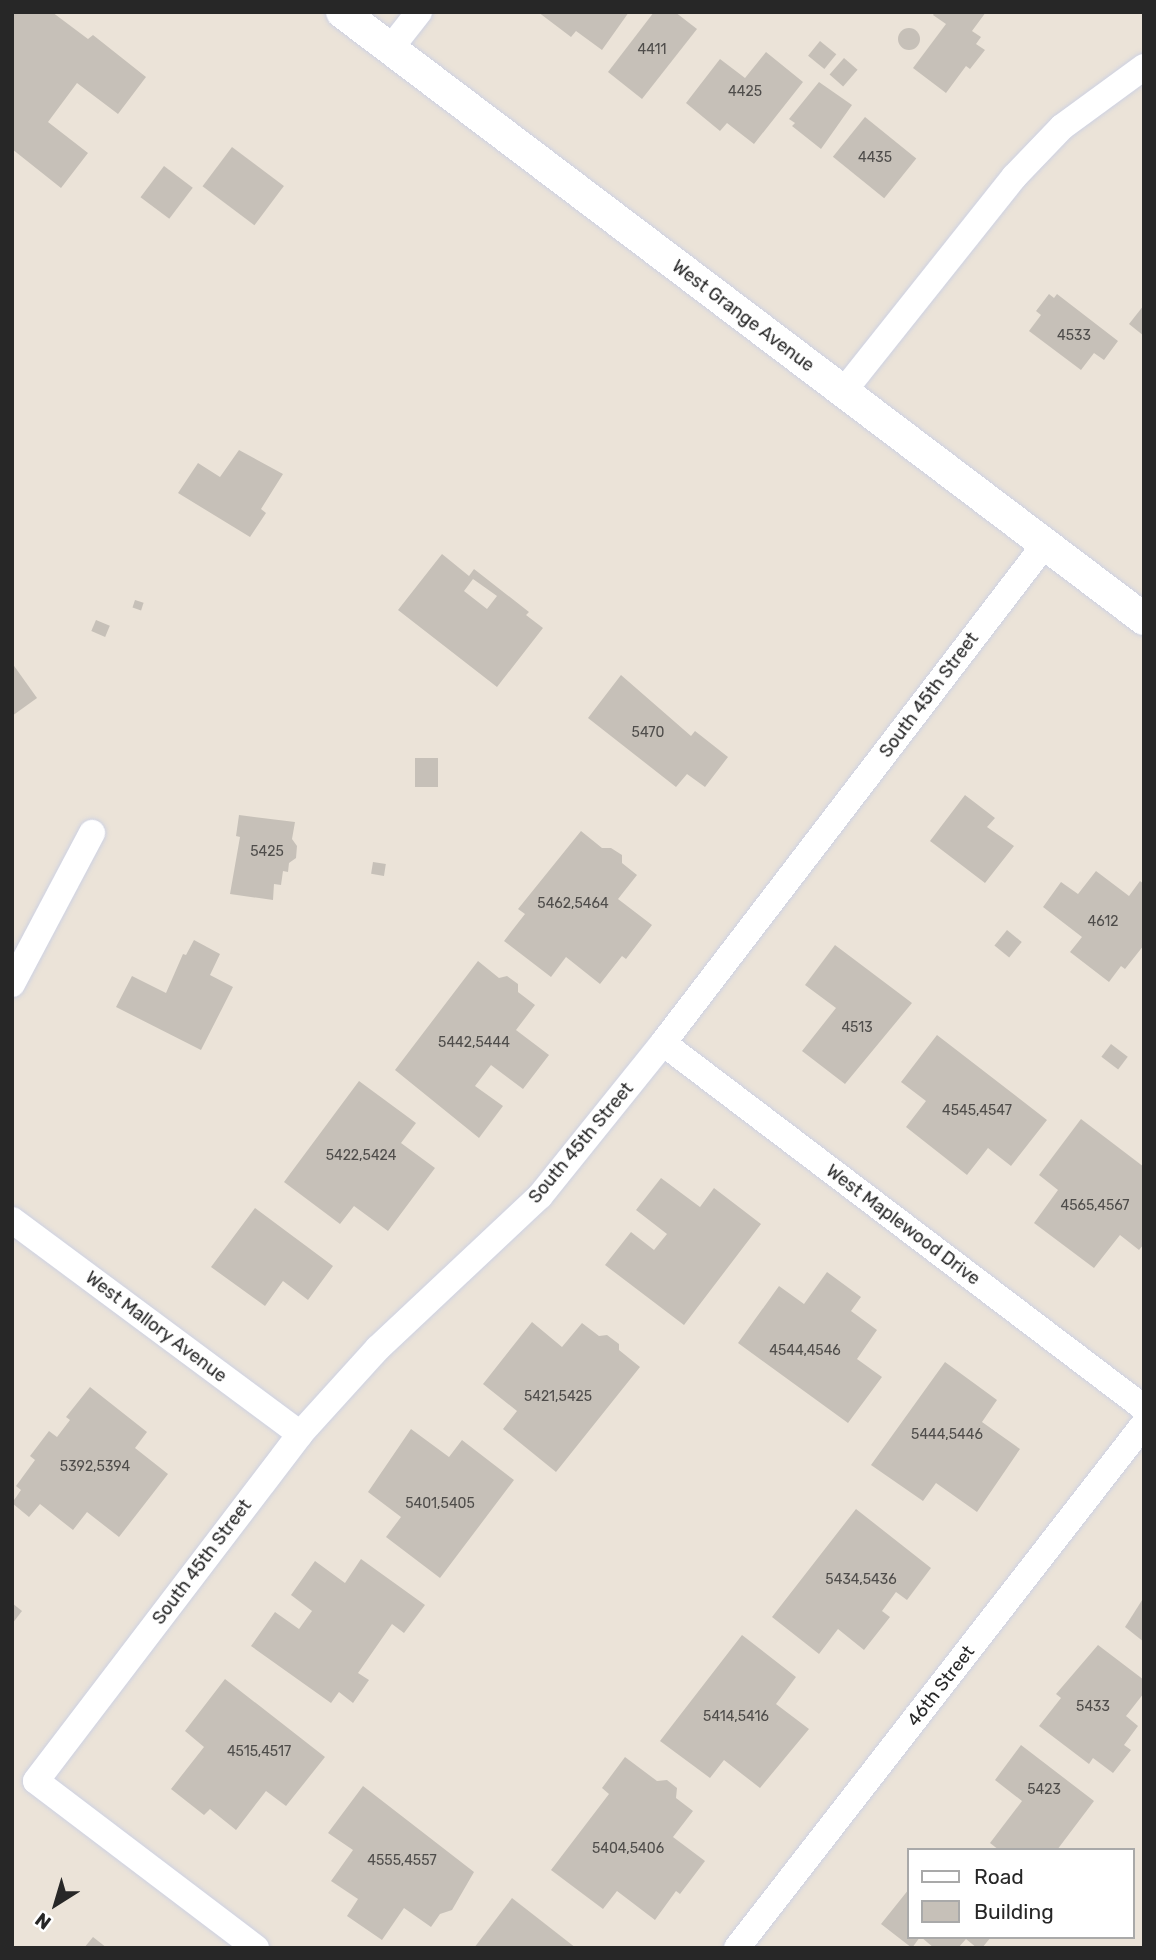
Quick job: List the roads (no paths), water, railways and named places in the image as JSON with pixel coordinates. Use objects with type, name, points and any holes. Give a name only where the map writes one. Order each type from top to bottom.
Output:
[{"type":"street","name":"West Grange Avenue","points":[[342,12],[1144,619]]},
{"type":"street","points":[[390,49],[419,12]]},
{"type":"street","points":[[843,392],[1014,177],[1062,127],[1144,67]]},
{"type":"street","name":"South 45th Street","points":[[256,1948],[36,1780],[300,1434],[378,1348],[540,1196],[663,1043],[1045,544]]},
{"type":"street","points":[[12,984],[92,833]]},
{"type":"street","name":"West Maplewood Drive","points":[[663,1043],[1144,1408]]},
{"type":"street","name":"West Mallory Avenue","points":[[12,1220],[300,1434]]},
{"type":"street","name":"46th Street","points":[[737,1948],[1144,1424]]}]
